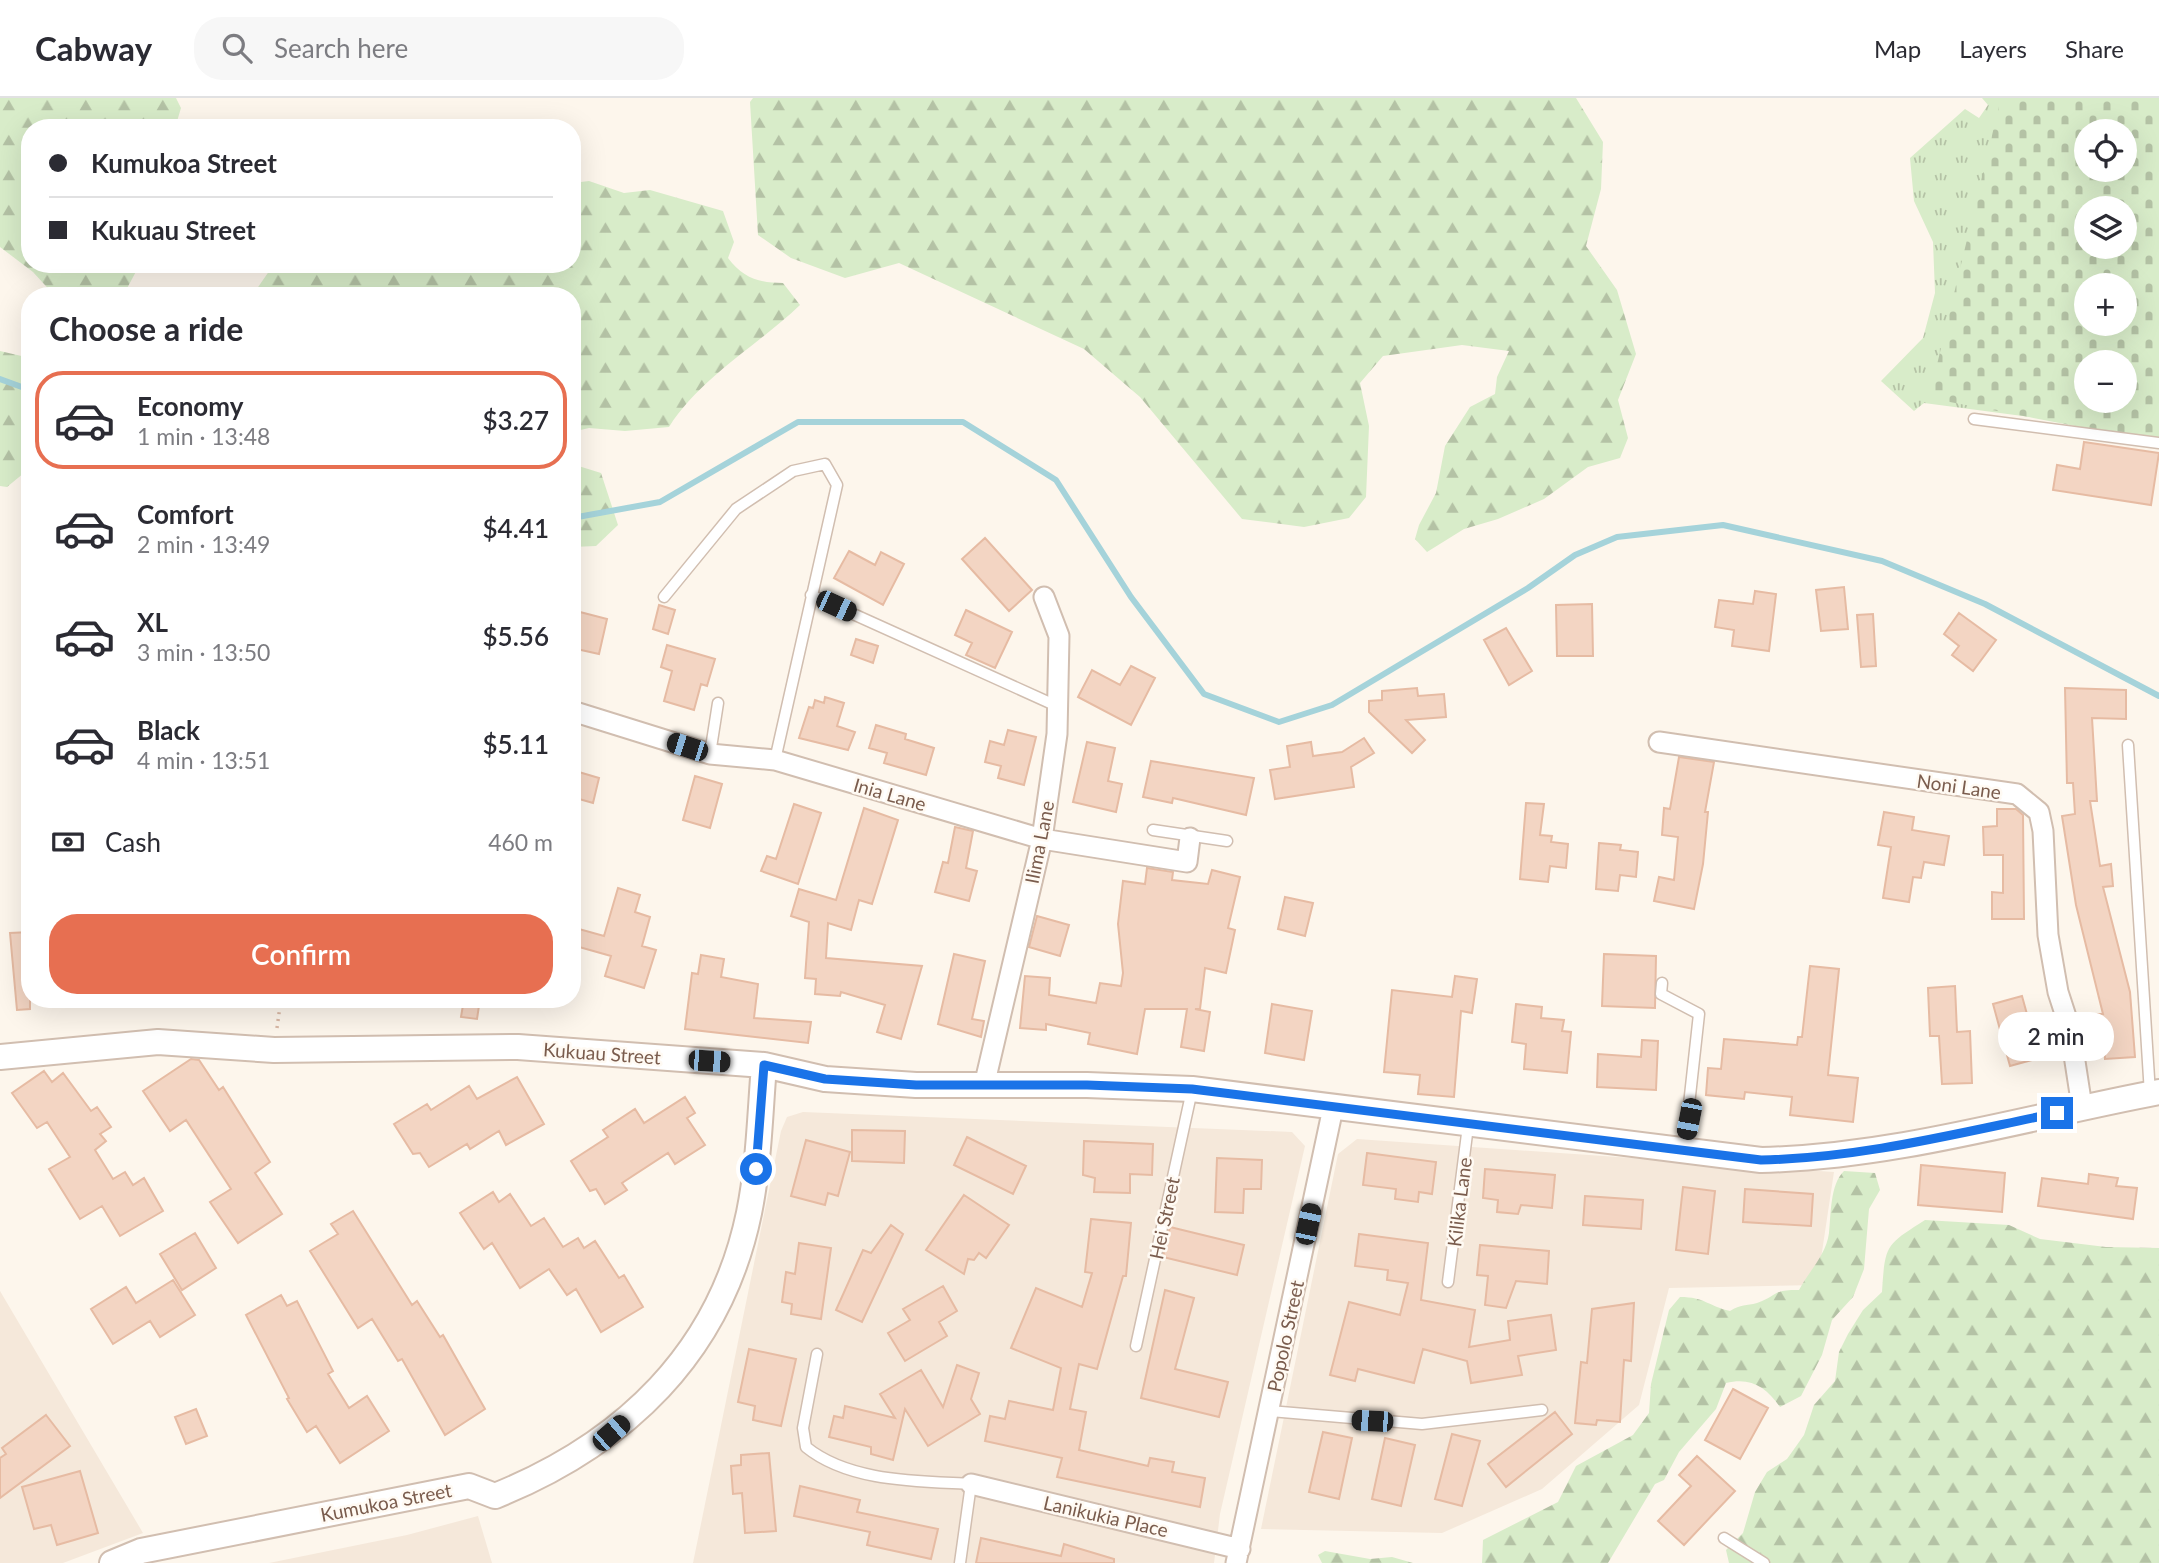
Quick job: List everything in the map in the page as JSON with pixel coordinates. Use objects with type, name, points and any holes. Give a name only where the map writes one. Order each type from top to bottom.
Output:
[{"type":"street","name":"Ilima Lane","points":[[984,1086],[1042,839],[1059,707],[1059,636],[1044,597]]},
{"type":"street","name":"Inia Lane","points":[[581,713],[710,754],[775,760],[1042,839],[1187,862],[1190,838]]},
{"type":"street","name":"Noni Lane","points":[[1658,743],[2017,794],[2028,801],[2039,812],[2043,831],[2048,935],[2058,992],[2070,1029],[2082,1107]]},
{"type":"street","name":"Kukuau Street","points":[[0,1057],[158,1042],[274,1050],[518,1047],[764,1065],[825,1079],[984,1086],[1087,1085],[1192,1089],[1761,1160],[1821,1159],[1877,1150],[2154,1093]]},
{"type":"street","name":"Kumukoa Street","points":[[112,1563],[141,1551],[469,1486],[495,1496],[575,1459],[611,1433],[644,1404],[674,1371],[705,1327],[720,1297],[737,1256],[749,1213],[764,1065]]},
{"type":"street","name":"Popolo Street","points":[[1238,1556],[1333,1108]]},
{"type":"street","name":"Lanikukia Place","points":[[971,1484],[1238,1556]]},
{"type":"lane","points":[[1974,419],[2159,443]]},
{"type":"lane","points":[[664,597],[736,509],[793,471],[825,464],[837,485],[775,760]]},
{"type":"lane","points":[[811,595],[1059,707]]},
{"type":"lane","points":[[710,754],[718,703]]},
{"type":"lane","points":[[2128,745],[2154,1093]]},
{"type":"lane","points":[[1153,830],[1190,838],[1227,841]]},
{"type":"lane","points":[[1662,983],[1661,994],[1699,1014],[1684,1150]]},
{"type":"lane","name":"Hei Street","points":[[1136,1346],[1192,1089]]},
{"type":"lane","name":"Kilika Lane","points":[[1448,1282],[1469,1122]]},
{"type":"lane","points":[[817,1354],[803,1428],[806,1447],[826,1463],[838,1466],[900,1479],[971,1484],[960,1563]]},
{"type":"lane","points":[[1269,1411],[1422,1424],[1542,1410]]},
{"type":"lane","points":[[1724,1538],[1764,1563]]},
{"type":"path","points":[[274,1050],[280,1008]]},
{"type":"shaded area","points":[[803,1112],[1292,1132],[1305,1146],[1220,1514],[1214,1563],[693,1563],[781,1131],[787,1117]]},
{"type":"shaded area","points":[[1357,1139],[1834,1172],[1817,1285],[1669,1288],[1639,1405],[1542,1489],[1442,1533],[1261,1529],[1338,1154]]},
{"type":"shaded area","points":[[0,1291],[143,1533],[63,1563],[0,1563]]},
{"type":"shaded area","points":[[478,1516],[492,1563],[269,1563],[407,1535]]},
{"type":"green space","points":[[0,98],[176,98],[181,108],[178,119],[21,119],[21,263],[0,247]]},
{"type":"green space","points":[[753,98],[1576,98],[1603,142],[1601,189],[1586,246],[1617,290],[1636,354],[1618,400],[1628,438],[1620,458],[1588,467],[1544,499],[1498,519],[1464,529],[1427,552],[1415,539],[1419,525],[1436,493],[1445,446],[1470,407],[1495,394],[1497,377],[1509,351],[1462,345],[1383,356],[1360,383],[1369,426],[1366,497],[1349,518],[1304,527],[1242,519],[1140,397],[1084,349],[899,263],[845,278],[791,258],[758,235],[750,102]]},
{"type":"green space","points":[[1982,98],[2159,98],[2159,434],[1924,403],[1914,411],[1881,381],[1923,338],[1935,293],[1933,242],[1914,201],[1910,158],[1965,109],[1979,118],[1988,105]]},
{"type":"green space","points":[[2001,98],[2159,98],[2159,442],[1929,398]]},
{"type":"green space","points":[[589,181],[624,193],[650,190],[723,211],[734,242],[728,258],[752,278],[783,283],[800,305],[713,377],[682,409],[669,427],[625,431],[581,430],[581,287],[258,287],[268,273],[581,273],[581,182]]},
{"type":"green space","points":[[34,273],[135,273],[128,287],[47,287]]},
{"type":"green space","points":[[0,351],[21,356],[21,475],[7,487],[0,486]]},
{"type":"green space","points":[[581,467],[601,473],[618,525],[596,546],[581,547]]},
{"type":"green space","points":[[1844,1171],[1875,1173],[1880,1190],[1869,1209],[1864,1269],[1853,1297],[1832,1320],[1822,1355],[1801,1396],[1780,1407],[1757,1385],[1743,1381],[1726,1383],[1716,1409],[1679,1452],[1664,1480],[1655,1484],[1608,1563],[1482,1563],[1483,1540],[1558,1502],[1576,1466],[1633,1435],[1649,1413],[1651,1384],[1669,1310],[1680,1297],[1695,1298],[1730,1311],[1757,1303],[1779,1292],[1799,1290],[1824,1249],[1836,1184]]},
{"type":"green space","points":[[1925,1220],[2009,1225],[2040,1239],[2106,1247],[2159,1248],[2159,1563],[1729,1563],[1726,1550],[1743,1533],[1755,1492],[1767,1472],[1787,1459],[1804,1435],[1814,1405],[1835,1381],[1839,1352],[1848,1334],[1863,1310],[1882,1292],[1884,1264],[1890,1247],[1902,1235]]},
{"type":"green space","points":[[1325,1551],[1370,1559],[1392,1557],[1413,1563],[1322,1563],[1318,1555]]},
{"type":"building","points":[[2084,442],[2159,453],[2151,505],[2053,490],[2057,465],[2080,469]]},
{"type":"building","points":[[985,538],[1032,590],[1009,611],[962,559]]},
{"type":"building","points":[[849,551],[875,565],[881,552],[904,564],[883,605],[834,578]]},
{"type":"building","points":[[1844,587],[1848,629],[1821,631],[1816,590]]},
{"type":"building","points":[[1755,591],[1776,594],[1769,651],[1732,646],[1734,630],[1715,627],[1719,600],[1753,604]]},
{"type":"building","points":[[1592,604],[1593,656],[1557,656],[1556,605]]},
{"type":"building","points":[[659,605],[675,610],[668,634],[653,629]]},
{"type":"building","points":[[966,610],[1012,632],[995,668],[966,655],[972,643],[955,635]]},
{"type":"building","points":[[581,612],[607,619],[599,654],[581,650]]},
{"type":"building","points":[[1959,613],[1996,640],[1973,671],[1952,655],[1959,646],[1944,634]]},
{"type":"building","points":[[1873,614],[1876,666],[1861,667],[1857,615]]},
{"type":"building","points":[[1506,628],[1532,671],[1509,685],[1484,640]]},
{"type":"building","points":[[856,639],[878,646],[873,663],[851,655]]},
{"type":"building","points":[[667,645],[715,659],[707,686],[701,684],[694,710],[664,701],[672,671],[661,667]]},
{"type":"building","points":[[1131,666],[1155,678],[1131,725],[1078,697],[1092,670],[1120,685]]},
{"type":"building","points":[[1417,688],[1418,696],[1444,694],[1446,717],[1406,720],[1425,740],[1412,753],[1369,712],[1369,701],[1382,700],[1382,691]]},
{"type":"building","points":[[2065,688],[2126,690],[2126,719],[2092,718],[2097,801],[2090,801],[2100,866],[2111,864],[2113,886],[2103,887],[2130,992],[2135,1057],[2105,1059],[2104,1045],[2098,1043],[2096,1014],[2103,1014],[2076,905],[2062,816],[2075,814],[2073,783],[2067,783]]},
{"type":"building","points":[[825,697],[844,703],[837,726],[855,732],[848,750],[799,738],[809,707],[813,708],[815,700],[824,703]]},
{"type":"building","points":[[876,725],[906,734],[905,739],[934,748],[926,775],[884,763],[887,753],[869,748]]},
{"type":"building","points":[[1008,730],[1036,737],[1024,785],[998,778],[1001,766],[985,762],[990,741],[1004,745]]},
{"type":"building","points":[[1364,738],[1374,753],[1351,767],[1354,787],[1275,799],[1270,770],[1290,767],[1287,746],[1311,742],[1313,756],[1342,752]]},
{"type":"building","points":[[1087,742],[1115,748],[1108,781],[1122,784],[1116,812],[1073,802]]},
{"type":"building","points":[[1679,757],[1714,762],[1705,812],[1708,812],[1703,864],[1694,909],[1654,901],[1659,877],[1674,880],[1678,837],[1662,835],[1664,808],[1670,809]]},
{"type":"building","points":[[1151,761],[1254,778],[1246,815],[1173,798],[1172,803],[1143,797]]},
{"type":"building","points":[[581,773],[599,778],[593,803],[581,800]]},
{"type":"building","points":[[695,776],[722,784],[710,828],[683,820]]},
{"type":"building","points":[[1526,803],[1544,804],[1540,835],[1552,836],[1551,842],[1568,844],[1566,868],[1550,866],[1548,882],[1520,879]]},
{"type":"building","points":[[794,804],[821,813],[798,884],[761,871],[767,856],[776,859]]},
{"type":"building","points":[[864,808],[898,820],[872,904],[859,900],[851,930],[828,923],[826,958],[922,966],[901,1039],[877,1032],[885,1005],[841,992],[840,996],[815,994],[816,979],[805,978],[809,922],[791,916],[799,889],[836,900]]},
{"type":"building","points":[[1997,809],[2016,809],[2023,815],[2024,919],[1992,919],[1992,892],[2003,893],[2003,855],[1984,855],[1983,827],[1997,826]]},
{"type":"building","points":[[1884,812],[1914,817],[1912,830],[1949,836],[1944,865],[1924,862],[1921,878],[1913,877],[1909,902],[1883,898],[1891,847],[1878,845]]},
{"type":"building","points":[[955,827],[973,831],[966,868],[977,871],[969,901],[935,892],[943,862],[948,863]]},
{"type":"building","points":[[1599,843],[1621,845],[1620,850],[1638,852],[1636,877],[1620,875],[1618,891],[1596,889]]},
{"type":"building","points":[[1147,868],[1173,872],[1172,880],[1208,884],[1212,870],[1240,877],[1228,928],[1235,930],[1226,973],[1205,968],[1200,1009],[1195,1009],[1210,1012],[1204,1051],[1181,1047],[1187,1009],[1145,1009],[1137,1054],[1088,1044],[1090,1033],[1046,1024],[1046,1030],[1020,1028],[1025,976],[1050,978],[1049,995],[1096,1003],[1100,983],[1121,986],[1123,973],[1118,924],[1123,881],[1145,884]]},
{"type":"building","points":[[618,888],[640,895],[635,912],[650,917],[642,946],[656,950],[644,988],[605,976],[611,956],[581,948],[581,930],[604,936]]},
{"type":"building","points":[[1285,897],[1313,903],[1305,936],[1278,929]]},
{"type":"building","points":[[1037,916],[1069,925],[1060,956],[1029,947]]},
{"type":"building","points":[[21,932],[21,1008],[30,1009],[17,1010],[10,933]]},
{"type":"building","points":[[954,954],[985,961],[972,1019],[984,1021],[981,1037],[938,1024]]},
{"type":"building","points":[[1604,954],[1656,956],[1655,1008],[1602,1006]]},
{"type":"building","points":[[701,955],[724,959],[721,977],[758,984],[754,1018],[811,1022],[808,1043],[685,1029],[692,973],[698,974]]},
{"type":"building","points":[[1810,966],[1839,969],[1828,1075],[1858,1078],[1853,1122],[1790,1115],[1792,1097],[1745,1092],[1744,1099],[1706,1095],[1708,1068],[1721,1069],[1724,1039],[1797,1045],[1798,1037],[1802,1037]]},
{"type":"building","points":[[1455,976],[1477,979],[1472,1013],[1461,1011],[1454,1097],[1418,1094],[1420,1075],[1384,1072],[1392,990],[1452,997]]},
{"type":"building","points":[[1955,986],[1957,1032],[1970,1031],[1972,1083],[1942,1084],[1939,1036],[1930,1036],[1928,988]]},
{"type":"building","points":[[2022,996],[2039,1058],[2010,1066],[1993,1004]]},
{"type":"building","points":[[1272,1004],[1312,1011],[1304,1060],[1265,1053]]},
{"type":"building","points":[[1516,1004],[1542,1007],[1541,1018],[1564,1020],[1562,1031],[1571,1032],[1567,1073],[1524,1069],[1526,1044],[1512,1042]]},
{"type":"building","points":[[462,1008],[479,1008],[477,1019],[461,1017]]},
{"type":"building","points":[[1642,1040],[1658,1041],[1656,1090],[1597,1087],[1598,1054],[1641,1057]]},
{"type":"building","points":[[191,1059],[199,1060],[219,1090],[223,1087],[270,1162],[255,1173],[282,1214],[238,1243],[210,1202],[231,1189],[186,1120],[170,1131],[143,1091]]},
{"type":"building","points":[[44,1071],[52,1082],[63,1073],[91,1111],[97,1107],[111,1127],[100,1134],[106,1141],[95,1150],[113,1179],[125,1172],[133,1185],[144,1178],[163,1211],[120,1236],[102,1206],[80,1219],[49,1169],[70,1157],[47,1122],[37,1128],[12,1093]]},
{"type":"building","points":[[517,1077],[544,1124],[506,1145],[499,1131],[470,1149],[467,1144],[429,1167],[420,1153],[413,1154],[394,1124],[427,1104],[431,1110],[469,1086],[477,1099]]},
{"type":"building","points":[[685,1097],[695,1113],[687,1118],[705,1145],[675,1164],[668,1153],[622,1183],[627,1190],[605,1204],[596,1189],[590,1191],[571,1161],[608,1137],[603,1130],[635,1109],[644,1123]]},
{"type":"building","points":[[852,1130],[905,1131],[904,1163],[852,1161]]},
{"type":"building","points":[[967,1137],[1026,1166],[1013,1194],[954,1165]]},
{"type":"building","points":[[806,1140],[850,1152],[838,1196],[828,1193],[825,1205],[791,1196]]},
{"type":"building","points":[[1084,1141],[1153,1144],[1152,1175],[1130,1174],[1130,1193],[1094,1192],[1095,1178],[1083,1175]]},
{"type":"building","points":[[1367,1153],[1436,1162],[1432,1194],[1419,1192],[1418,1202],[1395,1199],[1396,1189],[1363,1185]]},
{"type":"building","points":[[1217,1158],[1262,1160],[1261,1189],[1244,1189],[1243,1213],[1215,1212]]},
{"type":"building","points":[[1921,1165],[2005,1173],[2002,1212],[1918,1205]]},
{"type":"building","points":[[1485,1169],[1555,1175],[1552,1208],[1521,1205],[1518,1214],[1497,1212],[1498,1200],[1483,1198]]},
{"type":"building","points":[[2089,1174],[2118,1178],[2116,1186],[2137,1188],[2133,1219],[2038,1206],[2042,1178],[2088,1184]]},
{"type":"building","points":[[1683,1187],[1715,1191],[1708,1254],[1676,1250]]},
{"type":"building","points":[[1745,1189],[1813,1194],[1811,1226],[1743,1222]]},
{"type":"building","points":[[493,1192],[499,1202],[510,1194],[531,1226],[544,1218],[563,1247],[578,1238],[584,1248],[595,1241],[619,1278],[624,1275],[643,1307],[601,1332],[576,1289],[567,1295],[549,1269],[520,1288],[492,1243],[484,1249],[460,1213]]},
{"type":"building","points":[[964,1195],[1009,1225],[986,1258],[979,1253],[974,1260],[968,1259],[964,1274],[926,1250]]},
{"type":"building","points":[[1585,1196],[1643,1200],[1641,1229],[1583,1225]]},
{"type":"building","points":[[353,1211],[412,1305],[417,1301],[440,1337],[443,1335],[485,1409],[445,1435],[402,1359],[398,1361],[372,1319],[358,1328],[310,1251],[338,1234],[331,1224]]},
{"type":"building","points":[[1091,1219],[1131,1223],[1126,1276],[1123,1276],[1097,1369],[1079,1364],[1070,1409],[1086,1412],[1079,1450],[1148,1466],[1150,1458],[1174,1462],[1172,1472],[1205,1478],[1200,1507],[1057,1477],[1062,1458],[985,1441],[990,1416],[1005,1419],[1009,1401],[1053,1410],[1061,1368],[1011,1348],[1036,1288],[1082,1307],[1092,1273],[1085,1272]]},
{"type":"building","points":[[891,1225],[903,1234],[862,1322],[836,1310],[863,1250],[871,1253]]},
{"type":"building","points":[[1170,1227],[1244,1245],[1237,1275],[1163,1257]]},
{"type":"building","points":[[195,1233],[216,1268],[182,1290],[160,1254]]},
{"type":"building","points":[[1359,1234],[1428,1243],[1421,1300],[1475,1310],[1469,1347],[1510,1340],[1508,1321],[1551,1315],[1556,1350],[1518,1356],[1522,1375],[1471,1383],[1467,1361],[1423,1349],[1414,1383],[1358,1369],[1355,1381],[1330,1375],[1349,1302],[1400,1315],[1408,1283],[1387,1280],[1388,1270],[1355,1266]]},
{"type":"building","points":[[799,1243],[831,1248],[821,1319],[791,1314],[792,1304],[782,1302],[786,1272],[795,1274]]},
{"type":"building","points":[[1480,1245],[1549,1251],[1547,1284],[1516,1281],[1506,1308],[1485,1305],[1488,1276],[1477,1275]]},
{"type":"building","points":[[173,1280],[195,1315],[160,1337],[150,1321],[113,1344],[91,1309],[126,1287],[136,1303]]},
{"type":"building","points":[[943,1286],[957,1311],[939,1322],[947,1336],[905,1361],[888,1333],[910,1320],[903,1309]]},
{"type":"building","points":[[1165,1290],[1194,1298],[1175,1369],[1228,1382],[1219,1417],[1141,1398]]},
{"type":"building","points":[[281,1295],[287,1306],[297,1301],[333,1371],[328,1374],[349,1408],[367,1396],[389,1431],[340,1463],[316,1426],[307,1432],[287,1399],[289,1398],[246,1315]]},
{"type":"building","points":[[1634,1303],[1631,1361],[1624,1360],[1620,1422],[1597,1420],[1596,1425],[1575,1423],[1581,1362],[1587,1363],[1592,1309]]},
{"type":"building","points":[[749,1349],[796,1359],[781,1426],[753,1420],[755,1406],[738,1402]]},
{"type":"building","points":[[957,1365],[979,1373],[971,1399],[980,1414],[928,1446],[905,1409],[893,1460],[871,1454],[871,1447],[829,1437],[834,1416],[843,1418],[845,1406],[895,1418],[880,1394],[921,1370],[943,1407]]},
{"type":"building","points":[[1733,1389],[1768,1408],[1740,1459],[1705,1440]]},
{"type":"building","points":[[196,1409],[207,1436],[186,1444],[175,1417]]},
{"type":"building","points":[[1555,1412],[1572,1434],[1506,1487],[1488,1464]]},
{"type":"building","points":[[46,1415],[70,1446],[0,1498],[0,1458],[6,1454],[2,1448]]},
{"type":"building","points":[[1323,1432],[1352,1438],[1339,1499],[1309,1492]]},
{"type":"building","points":[[1452,1434],[1480,1441],[1462,1506],[1435,1499]]},
{"type":"building","points":[[1385,1438],[1415,1445],[1401,1506],[1372,1499]]},
{"type":"building","points":[[769,1453],[776,1531],[745,1533],[742,1493],[733,1494],[731,1466],[741,1465],[741,1455]]},
{"type":"building","points":[[1697,1456],[1735,1491],[1684,1545],[1658,1521],[1691,1486],[1679,1475]]},
{"type":"building","points":[[80,1471],[98,1533],[57,1545],[51,1525],[34,1529],[22,1487]]},
{"type":"building","points":[[800,1486],[860,1500],[857,1512],[938,1529],[931,1559],[867,1545],[870,1532],[794,1516]]},
{"type":"building","points":[[981,1538],[1061,1556],[1064,1544],[1114,1559],[1114,1563],[976,1563]]},
{"type":"waterway","points":[[0,379],[21,387]]},
{"type":"waterway","points":[[581,516],[660,502],[798,422],[963,422],[1056,480],[1131,597],[1204,694],[1279,722],[1332,705],[1528,588],[1575,555],[1617,537],[1723,525],[1882,561],[1985,604],[2159,696]]},
{"type":"route","points":[[756,1169],[764,1065],[825,1079],[916,1085],[1087,1085],[1192,1089],[1761,1160],[1821,1159],[2057,1113]]}]
